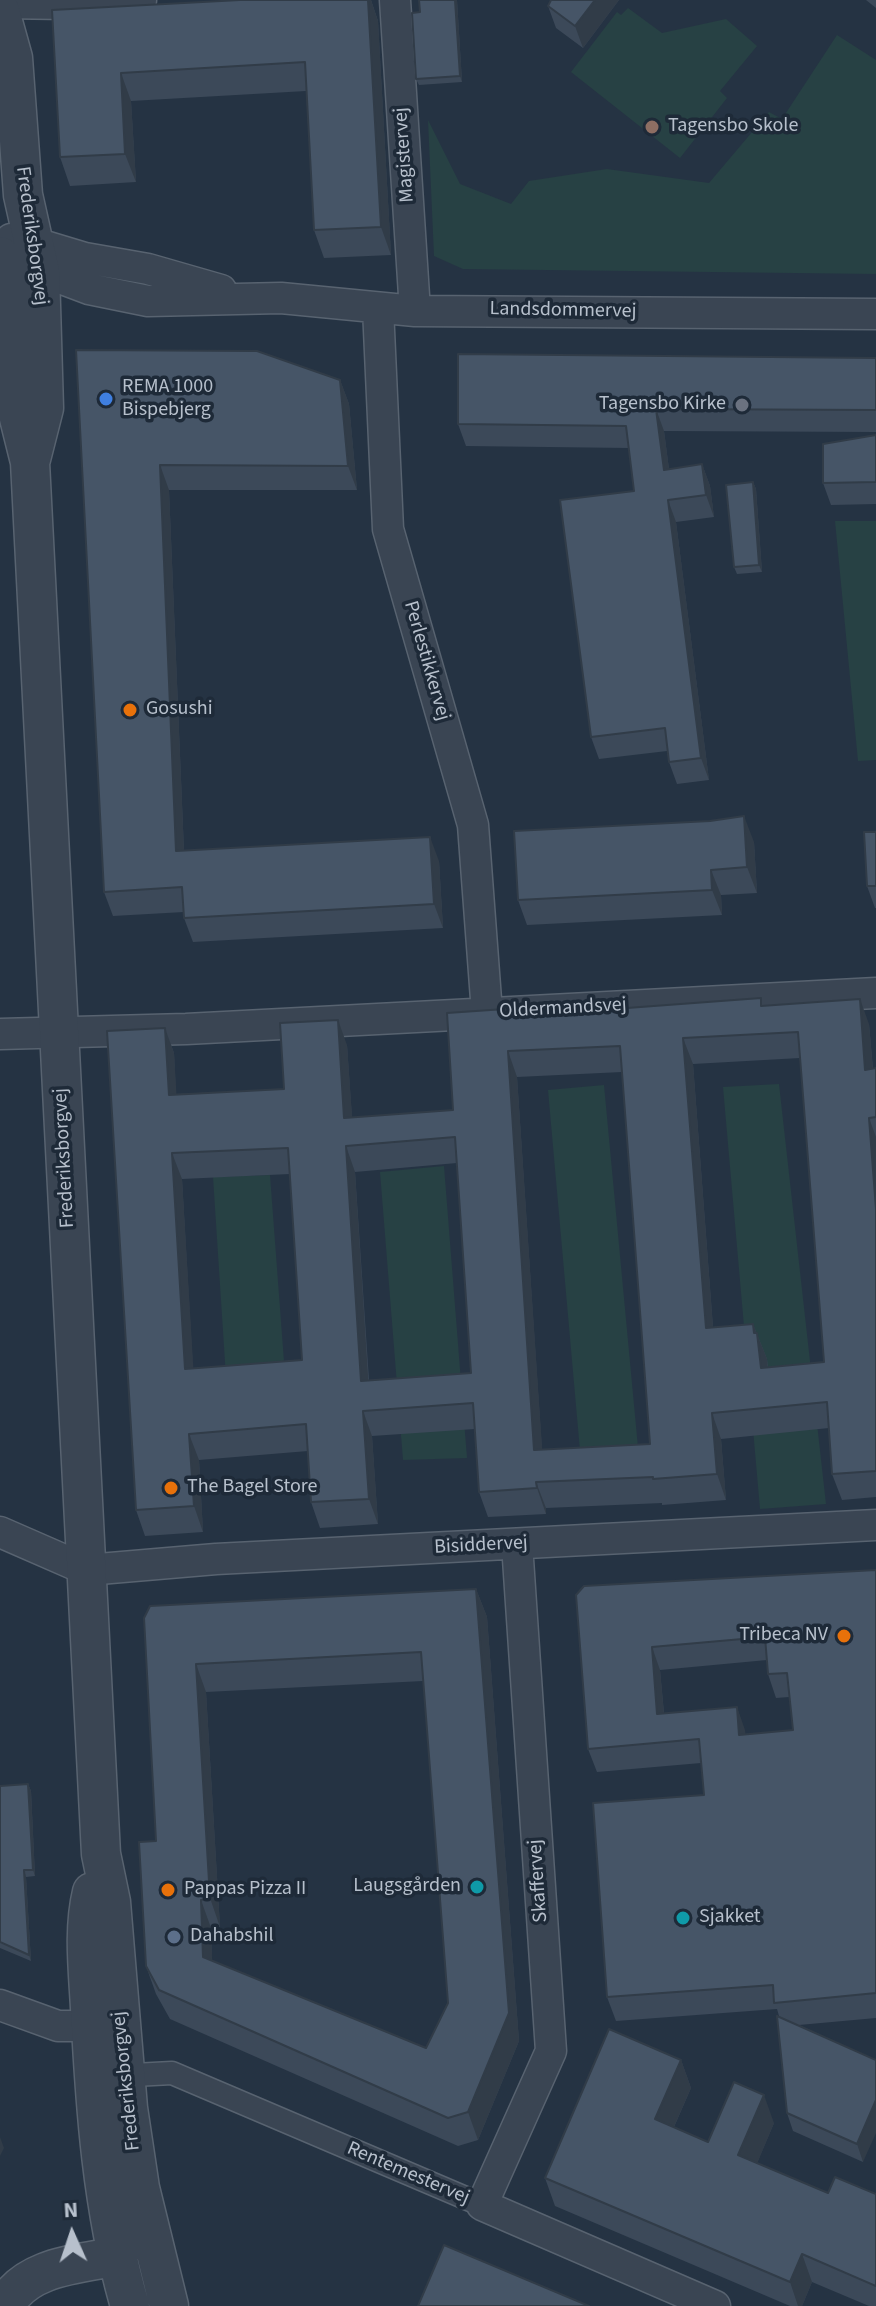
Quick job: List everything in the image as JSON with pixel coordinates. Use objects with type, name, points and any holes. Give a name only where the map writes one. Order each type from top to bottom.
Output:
[{"type":"street","points":[[0,3],[67,4],[141,0]]},
{"type":"street","name":"Magistervej","points":[[395,0],[415,311]]},
{"type":"street","name":"Frederiksborgvej","points":[[0,11],[13,58],[23,195],[10,302],[17,410],[30,462],[101,1854],[111,1902],[105,2189],[130,2306]]},
{"type":"street","name":"Landsdommervej","points":[[15,256],[89,289],[148,301],[281,298],[415,311],[876,314]]},
{"type":"street","name":"Perlestikkervej","points":[[378,308],[388,529],[473,825],[487,1013]]},
{"type":"street","name":"Oldermandsvej","points":[[0,1034],[59,1034],[876,993]]},
{"type":"street","name":"Bisiddervej","points":[[87,1570],[216,1559],[876,1525]]},
{"type":"street","points":[[0,1532],[87,1570]]},
{"type":"street","name":"Skaffervej","points":[[482,2205],[551,2051],[517,1544]]},
{"type":"street","points":[[0,2005],[58,2026],[106,2027]]},
{"type":"street","name":"Rentemestervej","points":[[109,2077],[172,2073],[715,2306]]},
{"type":"street","name":"Frederiksborgvej","points":[[109,2077],[169,2306]]},
{"type":"street","points":[[5,2306],[10,2295],[24,2281],[45,2272],[119,2256]]},
{"type":"green space","points":[[628,8],[662,33],[726,19],[757,46],[720,91],[727,98],[680,158],[571,72],[617,12],[621,15]]},
{"type":"green space","points":[[837,35],[876,60],[876,274],[463,269],[434,256],[428,120],[460,184],[511,204],[529,181],[607,169],[709,183],[769,112],[782,119]]},
{"type":"green space","points":[[835,521],[876,521],[876,760],[858,761]]},
{"type":"green space","points":[[779,1084],[826,1504],[760,1509],[723,1087]]},
{"type":"green space","points":[[604,1085],[639,1458],[581,1462],[548,1090]]},
{"type":"green space","points":[[444,1166],[467,1458],[403,1460],[380,1172]]},
{"type":"green space","points":[[270,1175],[286,1388],[227,1393],[213,1177]]},
{"type":"building","points":[[240,0],[368,0],[381,227],[314,230],[305,62],[121,73],[125,154],[60,157],[52,10]]},
{"type":"building","points":[[419,0],[455,0],[460,76],[416,79],[412,13],[420,12]]},
{"type":"building","points":[[551,0],[595,0],[575,26],[548,6]]},
{"type":"building","points":[[76,350],[257,351],[340,380],[348,466],[160,465],[176,851],[430,837],[434,904],[184,918],[182,887],[104,892]]},
{"type":"building","points":[[458,354],[876,358],[876,410],[656,409],[664,470],[702,464],[706,495],[668,500],[701,758],[669,762],[665,728],[591,737],[560,500],[634,491],[626,426],[458,424]]},
{"type":"building","points":[[876,435],[876,482],[823,483],[823,444]]},
{"type":"building","points":[[753,482],[759,565],[734,567],[726,485]]},
{"type":"building","points":[[744,816],[747,867],[711,870],[712,890],[518,900],[514,831],[710,821]]},
{"type":"building","points":[[864,832],[876,832],[876,886],[867,886]]},
{"type":"building","points":[[761,998],[761,1006],[860,999],[865,1070],[876,1068],[876,1117],[869,1118],[876,1209],[876,1471],[832,1474],[827,1402],[712,1413],[717,1474],[536,1482],[537,1488],[479,1492],[473,1403],[363,1411],[369,1499],[311,1502],[306,1424],[189,1434],[194,1506],[136,1510],[107,1031],[165,1028],[169,1095],[284,1089],[280,1023],[338,1020],[344,1118],[453,1110],[447,1013],[505,1009],[505,1013],[587,1008],[587,1011]],"holes":[[[798,1032],[824,1362],[761,1368],[753,1324],[706,1328],[683,1038]],[[620,1046],[650,1444],[534,1450],[508,1051]],[[455,1137],[471,1373],[361,1381],[346,1146]],[[288,1148],[302,1360],[185,1369],[172,1153]]]},
{"type":"building","points":[[876,1570],[876,1993],[774,2003],[773,1985],[607,1997],[593,1803],[704,1795],[699,1739],[588,1749],[576,1595],[584,1586]],"holes":[[[765,1637],[768,1674],[787,1673],[793,1730],[739,1735],[737,1707],[657,1714],[652,1647]]]},
{"type":"building","name":"Laugsgården","points":[[476,1589],[509,2013],[468,2112],[448,2118],[159,1990],[146,1966],[139,1842],[156,1841],[144,1618],[150,1606]],"holes":[[[421,1652],[448,2003],[426,2048],[203,1957],[201,1900],[210,1898],[196,1664]]]},
{"type":"building","points":[[28,1784],[33,1870],[24,1870],[29,1955],[0,1942],[0,1786]]},
{"type":"building","points":[[777,2016],[876,2060],[876,2100],[857,2144],[787,2113]]},
{"type":"building","points":[[609,2029],[681,2060],[655,2119],[708,2142],[734,2082],[764,2095],[738,2155],[828,2193],[835,2177],[876,2194],[876,2286],[802,2254],[790,2282],[545,2178]]},
{"type":"building","points":[[444,2245],[589,2306],[418,2306]]},
{"type":"place","name":"Tagensbo Skole","points":[[652,127]]},
{"type":"place","name":"REMA 1000 Bispebjerg","points":[[106,399]]},
{"type":"place","name":"Tagensbo Kirke","points":[[742,405]]},
{"type":"place","name":"Gosushi","points":[[130,710]]},
{"type":"place","name":"The Bagel Store","points":[[171,1488]]},
{"type":"place","name":"Tribeca NV","points":[[844,1636]]},
{"type":"place","name":"Laugsgården","points":[[477,1887]]},
{"type":"place","name":"Pappas Pizza II","points":[[168,1890]]},
{"type":"place","name":"Sjakket","points":[[683,1918]]},
{"type":"place","name":"Dahabshil","points":[[174,1937]]}]
